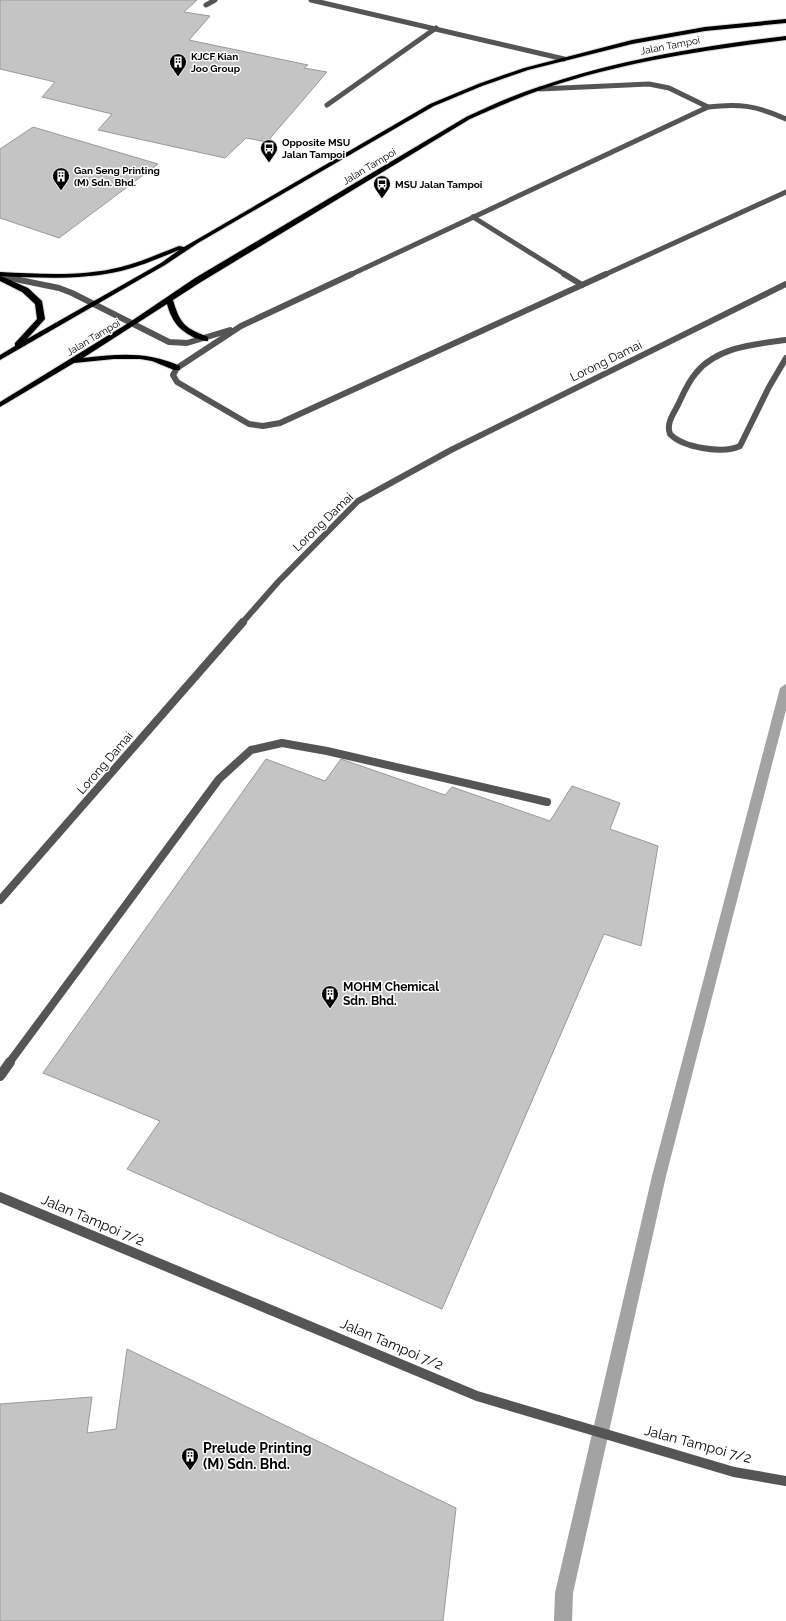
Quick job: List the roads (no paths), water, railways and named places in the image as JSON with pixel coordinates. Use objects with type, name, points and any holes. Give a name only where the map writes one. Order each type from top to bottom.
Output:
[{"type":"main road","name":"Jalan Tampoi","points":[[0,358],[163,264],[196,242],[432,105],[480,85],[564,59],[632,42],[705,29],[786,21]]},
{"type":"main road","name":"Jalan Tampoi","points":[[0,405],[133,324],[198,280],[468,118],[498,104],[540,89],[656,57],[724,45],[786,38]]},
{"type":"main road","points":[[0,276],[56,277],[108,272],[122,269],[196,242]]},
{"type":"main road","points":[[0,276],[25,290],[39,302],[41,319],[13,351]]},
{"type":"main road","points":[[169,300],[174,319],[183,330],[205,339]]},
{"type":"main road","points":[[71,362],[126,356],[150,356],[177,368]]},
{"type":"street","points":[[206,5],[215,0]]},
{"type":"street","points":[[311,0],[564,59]]},
{"type":"street","points":[[327,105],[436,28]]},
{"type":"street","points":[[540,89],[649,84],[669,88],[708,107]]},
{"type":"street","points":[[0,276],[59,288],[169,342],[187,343],[205,339],[241,326],[708,107],[735,103],[747,104],[757,106],[786,119]]},
{"type":"street","points":[[241,326],[177,368],[174,375],[177,382],[249,424],[263,426],[280,423],[786,192]]},
{"type":"street","points":[[473,217],[582,285]]},
{"type":"street","name":"Lorong Damai","points":[[0,900],[278,582],[358,501],[452,450],[786,284]]},
{"type":"street","points":[[786,340],[754,344],[717,355],[696,372],[669,423],[668,429],[671,435],[687,443],[718,449],[727,450],[742,445],[769,387],[786,358]]},
{"type":"street","points":[[0,1076],[219,779],[252,750],[282,743],[328,751],[547,802]]},
{"type":"street","name":"Jalan Tampoi 7/2","points":[[0,1197],[477,1396],[734,1472],[786,1482]]},
{"type":"waterway","points":[[563,1621],[564,1593],[659,1176],[786,688]]},
{"type":"place","name":"KJCF Kian Joo Group","points":[[178,77]]},
{"type":"place","name":"Opposite MSU Jalan Tampoi","points":[[269,163]]},
{"type":"place","name":"Gan Seng Printing (M) Sdn. Bhd.","points":[[61,191]]},
{"type":"place","name":"MSU Jalan Tampoi","points":[[382,199]]},
{"type":"place","name":"MOHM Chemical Sdn. Bhd.","points":[[330,1009]]},
{"type":"place","name":"Prelude Printing (M) Sdn. Bhd.","points":[[190,1471]]}]
